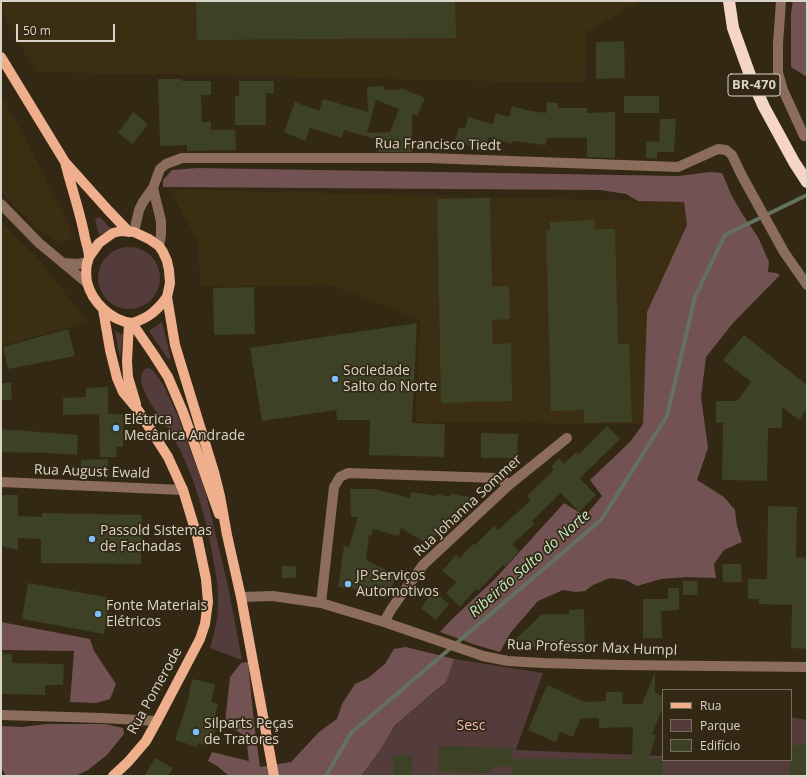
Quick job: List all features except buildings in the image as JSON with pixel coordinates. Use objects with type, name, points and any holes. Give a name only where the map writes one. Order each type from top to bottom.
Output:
[{"type":"highway","name":"BR-470","points":[[729,1],[733,28],[751,78],[764,107],[794,162],[807,182]]},
{"type":"main road","points":[[1,57],[65,162],[108,210],[131,232]]},
{"type":"main road","points":[[65,162],[81,221],[88,260],[86,271],[88,283],[96,300],[103,309],[110,315],[130,323],[154,355],[168,377],[183,412],[227,535]]},
{"type":"main road","points":[[88,260],[99,243],[113,233],[121,231],[131,232],[149,239],[159,246],[163,252],[169,270],[170,283],[167,298],[175,345],[214,472],[223,510],[241,597],[274,776]]},
{"type":"main road","points":[[130,323],[142,320],[153,313],[167,298]]},
{"type":"main road","name":"Rua Pomerode","points":[[103,309],[110,350],[117,378],[123,392],[138,410],[168,457],[182,490],[197,536],[206,579],[208,602],[205,624],[200,639],[157,721],[146,741],[128,762],[113,776]]},
{"type":"main road","name":"Rua Pomerode","points":[[130,323],[127,361],[128,377],[138,410]]},
{"type":"street","points":[[782,1],[778,44],[778,73],[782,90],[804,136]]},
{"type":"street","name":"Rua Francisco Tiedt","points":[[131,232],[139,210],[153,188],[160,169],[166,164],[182,158],[428,158],[678,167],[718,149],[726,150],[732,155],[784,252],[807,284]]},
{"type":"street","points":[[153,188],[161,221],[159,246]]},
{"type":"street","points":[[1,204],[39,243],[88,283]]},
{"type":"street","points":[[63,263],[78,264],[88,260]]},
{"type":"street","name":"Rua Johanna Sommer","points":[[384,622],[392,608],[423,565],[510,484],[567,438]]},
{"type":"street","points":[[321,602],[334,487],[340,476],[348,473],[496,478],[510,484]]},
{"type":"street","name":"Rua August Ewald","points":[[1,482],[182,490]]},
{"type":"street","name":"Rua Professor Max Humpl","points":[[241,597],[273,596],[321,602],[483,656],[508,661],[543,663],[807,667]]},
{"type":"street","points":[[1,715],[157,721]]},
{"type":"shaded area","points":[[1,1],[640,1],[587,32],[585,83],[35,72],[1,9]]},
{"type":"shaded area","points":[[793,1],[807,1],[807,77],[791,67],[791,13]]},
{"type":"shaded area","points":[[1,95],[29,145],[70,225],[73,233],[70,239],[63,242],[54,240],[34,226],[1,192]]},
{"type":"shaded area","points":[[197,168],[679,176],[710,172],[722,173],[741,212],[758,237],[769,262],[768,272],[780,275],[733,323],[706,357],[701,397],[708,448],[697,480],[724,497],[735,510],[737,526],[742,542],[724,550],[714,564],[716,578],[688,577],[661,579],[637,586],[626,580],[610,578],[593,585],[585,591],[576,592],[563,590],[538,601],[511,632],[500,652],[440,632],[495,579],[564,503],[585,516],[602,496],[590,480],[630,442],[643,424],[647,312],[687,225],[684,202],[638,201],[626,194],[600,190],[163,187],[163,180],[172,170]]},
{"type":"shaded area","points":[[169,189],[684,202],[687,225],[647,312],[643,424],[415,422],[420,320],[330,285],[200,287],[198,241]]},
{"type":"shaded area","points":[[1,222],[38,259],[88,322],[1,346]]},
{"type":"shaded area","points":[[1,622],[90,639],[94,651],[116,684],[110,699],[96,703],[70,702],[74,651],[1,650]]},
{"type":"shaded area","points":[[406,647],[454,659],[446,682],[395,725],[381,749],[361,776],[229,776],[208,761],[212,752],[249,761],[246,737],[225,723],[230,677],[241,663],[248,662],[260,767],[291,762],[319,732],[337,719],[342,704],[355,684],[368,678],[385,664],[394,649]]},
{"type":"shaded area","points":[[47,724],[105,724],[123,728],[124,734],[107,755],[88,770],[75,776],[6,776],[1,767],[1,726],[22,727]]},
{"type":"green space","points":[[100,217],[112,230],[99,235],[95,219]]},
{"type":"green space","points":[[129,247],[141,249],[151,256],[158,266],[160,278],[158,290],[151,300],[141,307],[129,309],[117,307],[107,300],[100,290],[98,278],[100,266],[107,256],[117,249]]},
{"type":"green space","points":[[162,322],[171,359],[168,359],[149,331]]},
{"type":"green space","points":[[115,331],[123,335],[120,358]]},
{"type":"green space","points":[[147,368],[152,369],[163,384],[177,414],[205,490],[228,586],[242,660],[210,648],[216,624],[218,600],[216,576],[203,511],[190,471],[178,446],[147,397],[143,388],[141,380],[142,373]]},
{"type":"green space","name":"Sesc","points":[[454,659],[543,673],[516,750],[662,756],[662,761],[792,761],[792,717],[807,720],[807,776],[361,776],[381,749],[395,725],[442,686]]},
{"type":"waterway","name":"Ribeirão Salto do Norte","points":[[326,776],[351,733],[601,520],[667,416],[695,297],[725,235],[807,195]]},
{"type":"place","name":"Sociedade Salto do Norte","points":[[335,379]]},
{"type":"place","name":"Elétrica Mecânica Andrade","points":[[116,428]]},
{"type":"place","name":"Passold Sistemas de Fachadas","points":[[92,539]]},
{"type":"place","name":"JP Serviços Automotivos","points":[[348,584]]},
{"type":"place","name":"Fonte Materiais Elétricos","points":[[98,614]]},
{"type":"place","name":"Silparts Peças de Tratores","points":[[196,732]]}]
